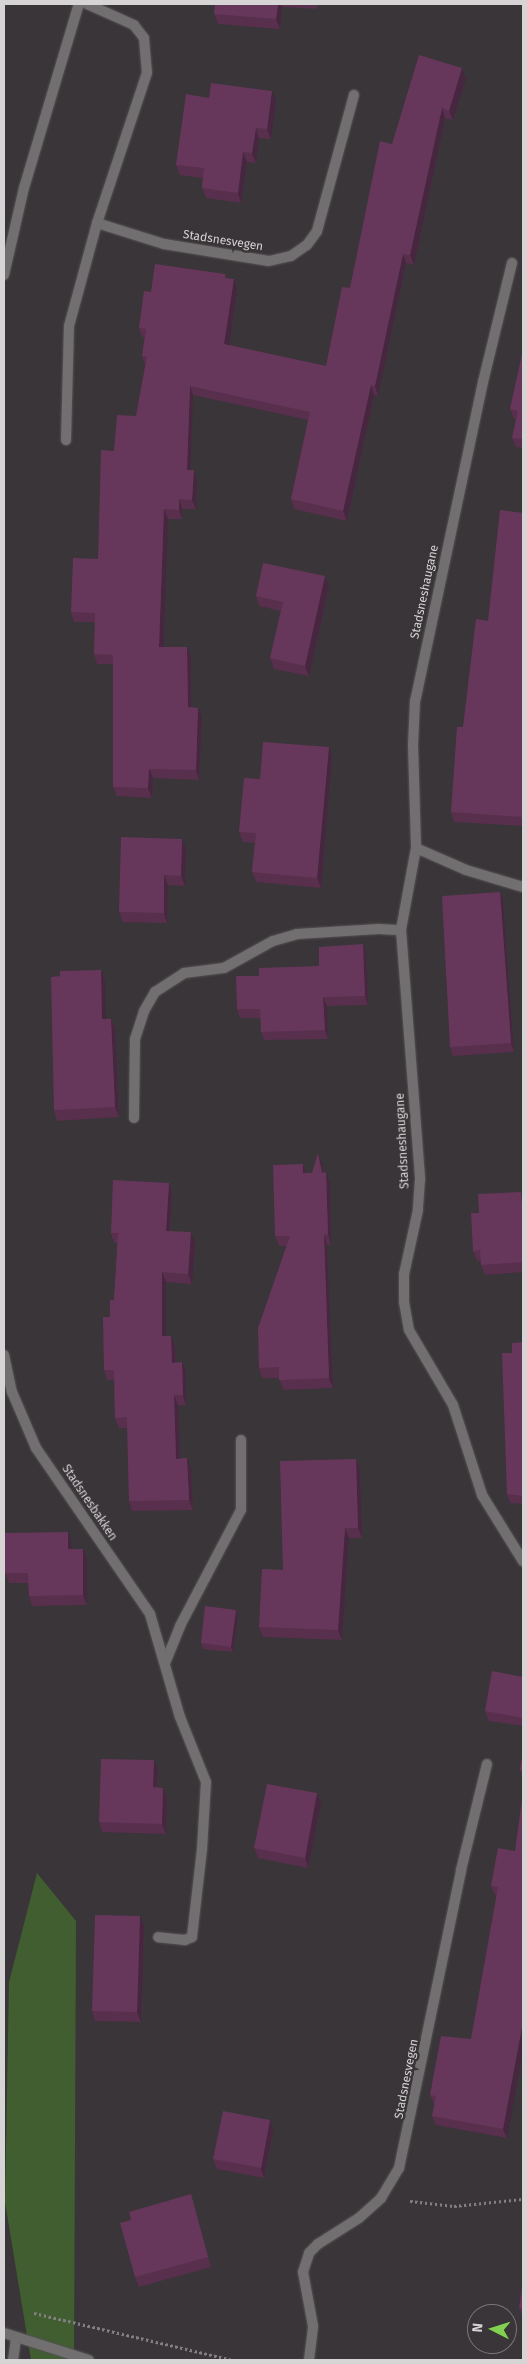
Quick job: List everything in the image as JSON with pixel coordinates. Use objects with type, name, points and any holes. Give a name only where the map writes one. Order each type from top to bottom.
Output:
[{"type":"street","points":[[4,275],[24,188],[79,4]]},
{"type":"street","points":[[66,440],[69,326],[97,223],[147,73],[148,56],[144,38],[134,25],[87,4]]},
{"type":"street","name":"Stadsnesvegen","points":[[97,223],[164,244],[270,260],[291,256],[307,245],[318,231],[354,95]]},
{"type":"street","name":"Stadsneshaugane","points":[[512,262],[480,391],[415,701],[412,745],[416,848],[401,930],[420,1179],[418,1210],[404,1274],[406,1311],[413,1338],[453,1405],[482,1495],[523,1561]]},
{"type":"street","points":[[416,848],[466,870],[523,887]]},
{"type":"street","points":[[134,1118],[135,1039],[144,1011],[155,992],[184,973],[224,968],[274,941],[297,934],[379,928],[401,930]]},
{"type":"street","name":"Stadsnesbakken","points":[[4,1355],[12,1392],[36,1448],[150,1614],[166,1660],[180,1717],[206,1782],[202,1849],[192,1937],[185,1940],[158,1937]]},
{"type":"street","points":[[166,1660],[180,1626],[241,1510],[242,1440]]},
{"type":"street","name":"Stadsnesvegen","points":[[309,2360],[313,2326],[303,2272],[309,2253],[318,2244],[359,2218],[381,2198],[399,2168],[406,2144],[461,1870],[487,1764]]},
{"type":"street","points":[[4,2333],[89,2360]]},
{"type":"street","points":[[13,2360],[16,2338]]},
{"type":"path","points":[[381,2198],[454,2206],[523,2199]]},
{"type":"path","points":[[27,2312],[233,2360]]},
{"type":"green space","points":[[37,1873],[76,1921],[74,2360],[31,2360],[5,2202],[9,1982]]},
{"type":"building","points":[[215,4],[278,4],[276,19],[214,14]]},
{"type":"building","points":[[419,55],[462,68],[449,111],[442,108],[410,255],[403,254],[375,386],[371,385],[343,511],[291,499],[310,412],[190,386],[187,470],[194,470],[192,500],[179,499],[179,510],[164,509],[159,647],[187,647],[188,707],[198,708],[196,770],[149,769],[148,788],[113,787],[113,655],[94,654],[95,613],[71,612],[73,558],[98,559],[101,450],[114,451],[117,415],[136,416],[147,357],[142,356],[146,329],[139,328],[144,291],[151,292],[155,264],[225,274],[225,278],[234,279],[224,344],[326,366],[342,287],[350,288],[380,141],[392,144]]},
{"type":"building","points":[[211,83],[272,91],[267,129],[256,128],[252,153],[243,152],[238,193],[202,188],[204,168],[176,165],[186,94],[209,98]]},
{"type":"building","points":[[523,350],[523,439],[512,438],[518,411],[510,409]]},
{"type":"building","points":[[500,510],[523,513],[523,817],[451,812],[457,727],[463,727],[476,619],[488,621]]},
{"type":"building","points":[[263,563],[325,576],[305,666],[270,658],[283,602],[256,596]]},
{"type":"building","points":[[263,742],[329,747],[317,878],[252,872],[256,833],[239,832],[244,778],[260,779]]},
{"type":"building","points":[[121,837],[182,839],[181,876],[164,875],[164,913],[119,912]]},
{"type":"building","points":[[500,892],[511,1043],[450,1047],[442,896]]},
{"type":"building","points":[[363,944],[365,996],[323,997],[325,1030],[261,1032],[260,1009],[237,1009],[236,976],[259,976],[259,968],[319,966],[319,947]]},
{"type":"building","points":[[101,970],[102,1019],[111,1019],[115,1107],[54,1110],[51,977],[60,976],[60,971]]},
{"type":"building","points":[[318,1153],[322,1173],[326,1172],[328,1234],[324,1235],[329,1378],[279,1380],[279,1367],[259,1368],[258,1328],[290,1236],[275,1236],[273,1165],[303,1164],[303,1173],[312,1173]]},
{"type":"building","points":[[113,1180],[169,1183],[166,1231],[191,1232],[188,1274],[162,1272],[162,1336],[171,1336],[172,1363],[182,1362],[183,1395],[174,1395],[176,1459],[187,1458],[189,1500],[129,1501],[127,1417],[115,1418],[114,1370],[104,1370],[103,1317],[110,1317],[110,1300],[114,1300],[118,1233],[111,1233]]},
{"type":"building","points":[[521,1192],[523,1262],[481,1265],[480,1250],[473,1251],[471,1213],[479,1213],[478,1194]]},
{"type":"building","points":[[523,1342],[523,1496],[507,1494],[502,1353],[512,1353],[512,1343]]},
{"type":"building","points":[[356,1459],[358,1528],[345,1528],[338,1630],[259,1627],[262,1569],[283,1570],[280,1461]]},
{"type":"building","points":[[68,1532],[68,1549],[83,1549],[83,1595],[29,1596],[28,1573],[5,1573],[4,1533]]},
{"type":"building","points":[[205,1606],[236,1610],[231,1647],[201,1643]]},
{"type":"building","points":[[492,1671],[523,1677],[523,1718],[485,1711]]},
{"type":"building","points":[[523,1751],[523,1771],[520,1770]]},
{"type":"building","points":[[101,1759],[154,1760],[153,1787],[163,1788],[162,1824],[99,1822]]},
{"type":"building","points":[[267,1784],[317,1793],[305,1858],[254,1848]]},
{"type":"building","points":[[523,1792],[523,2022],[503,2129],[432,2116],[436,2096],[430,2095],[441,2036],[471,2039],[498,1887],[491,1886],[498,1848],[515,1851]]},
{"type":"building","points":[[95,1915],[140,1916],[137,2012],[92,2011]]},
{"type":"building","points":[[223,2111],[270,2120],[261,2168],[213,2159]]},
{"type":"building","points":[[191,2194],[208,2257],[135,2277],[120,2223],[131,2220],[129,2212]]},
{"type":"building","points":[[523,2281],[523,2308],[519,2308]]}]
